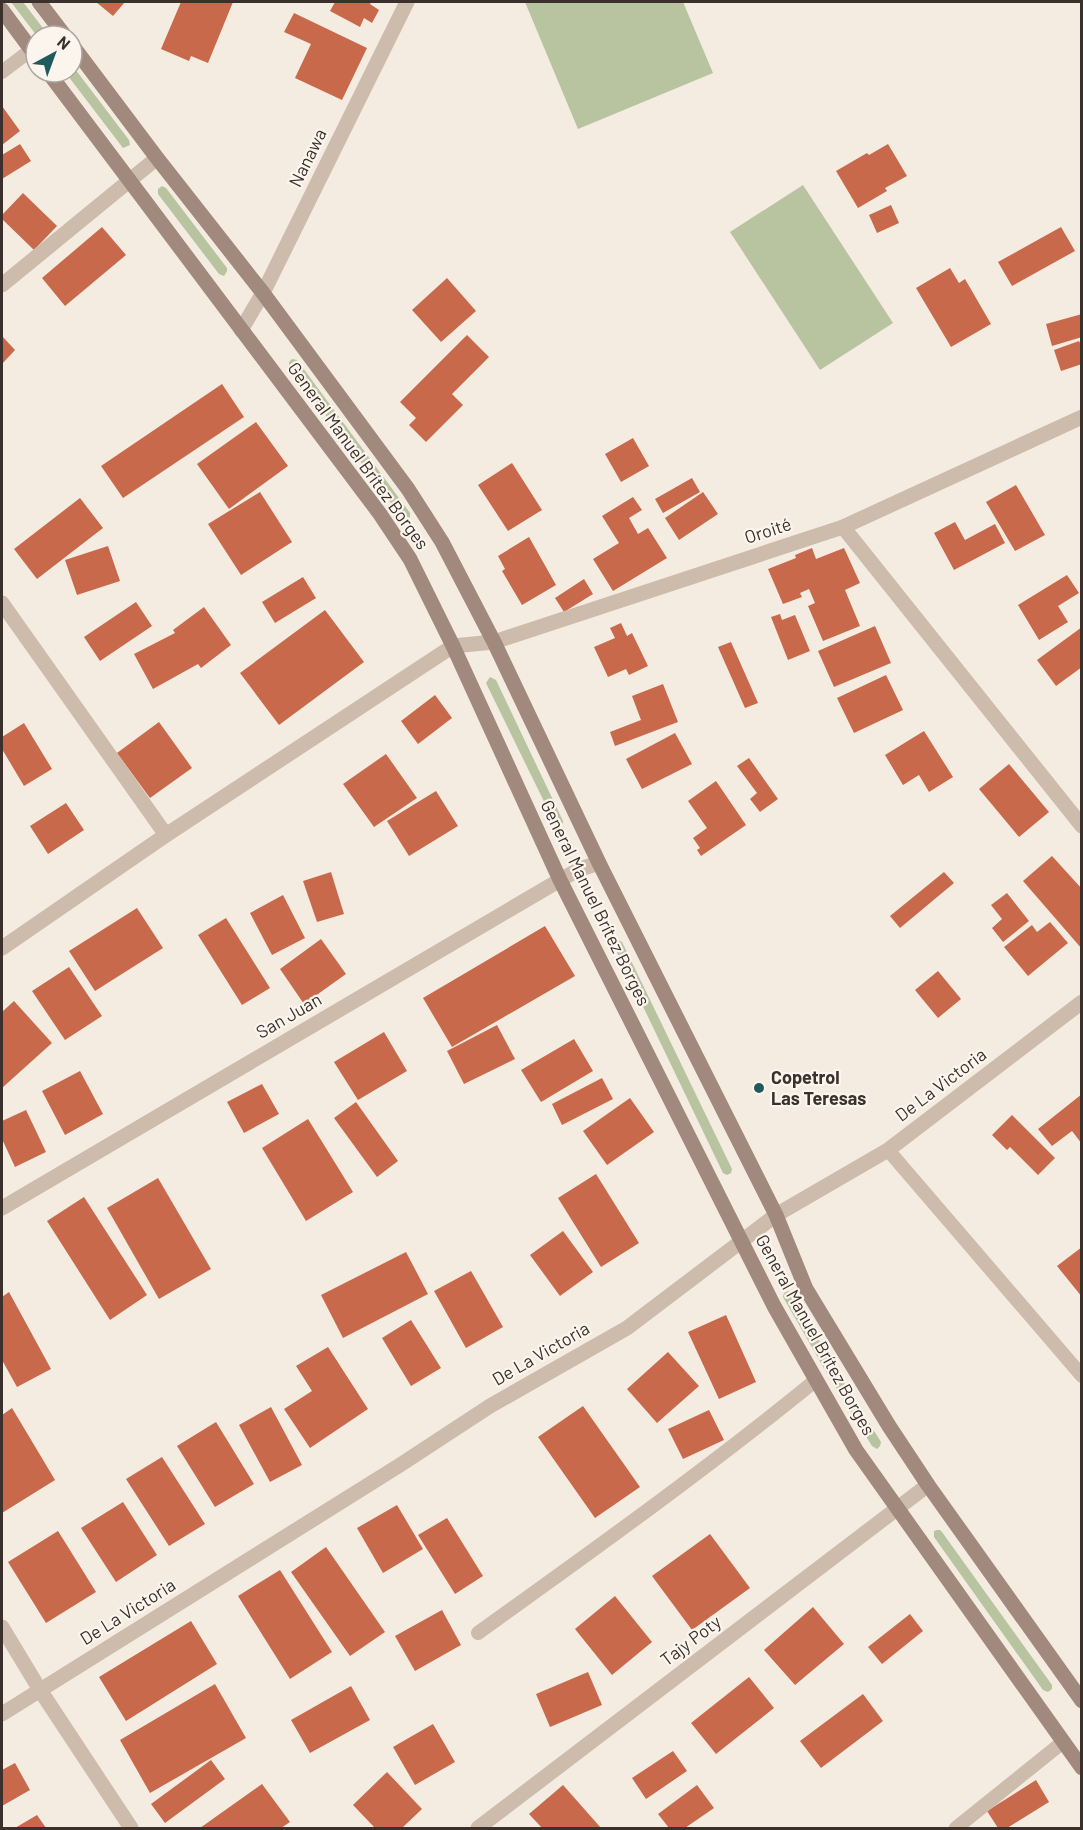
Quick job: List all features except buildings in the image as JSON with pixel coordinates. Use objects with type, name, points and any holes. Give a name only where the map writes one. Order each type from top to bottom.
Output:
[{"type":"main road","points":[[39,2],[56,24]]},
{"type":"main road","points":[[2,10],[24,40]]},
{"type":"main road","name":"General Manuel Brítez Borges","points":[[84,61],[157,158],[264,293],[408,489],[442,542],[494,642],[599,863],[776,1215],[806,1289],[889,1426],[928,1485],[1082,1701]]},
{"type":"main road","name":"General Manuel Brítez Borges","points":[[57,84],[380,514],[410,559],[453,646],[560,880],[741,1243],[816,1380],[856,1450],[1082,1768]]},
{"type":"street","name":"Nanawa","points":[[241,330],[264,293],[407,2]]},
{"type":"street","points":[[2,285],[157,158]]},
{"type":"street","name":"Oroité","points":[[453,646],[494,642],[843,527],[1082,417]]},
{"type":"street","points":[[843,527],[1082,826]]},
{"type":"street","points":[[2,603],[166,835]]},
{"type":"street","points":[[2,948],[166,835],[453,646]]},
{"type":"street","name":"San Juan","points":[[2,1208],[560,880],[580,869],[599,863]]},
{"type":"street","name":"De La Victoria","points":[[2,1714],[390,1472],[490,1406],[627,1328],[776,1215],[888,1150],[1082,1002]]},
{"type":"street","name":"Tajy Poty","points":[[478,1828],[928,1485]]},
{"type":"street","points":[[2,1627],[40,1690],[131,1828]]},
{"type":"lane","points":[[2,72],[24,59]]},
{"type":"lane","points":[[888,1150],[1082,1376]]},
{"type":"lane","points":[[478,1633],[646,1512],[816,1380]]},
{"type":"lane","points":[[956,1828],[1064,1742]]},
{"type":"green space","points":[[11,2],[23,2],[40,24],[28,24]]},
{"type":"green space","points":[[525,2],[683,2],[713,73],[578,129]]},
{"type":"green space","points":[[84,81],[129,140],[130,145],[123,148],[74,84],[84,84]]},
{"type":"green space","points":[[803,185],[893,323],[820,370],[730,232]]},
{"type":"green space","points":[[162,186],[166,188],[227,268],[224,276],[219,274],[158,194],[158,189]]},
{"type":"green space","points":[[292,359],[297,360],[410,513],[410,519],[407,521],[403,519],[289,366]]},
{"type":"green space","points":[[490,677],[496,680],[563,821],[559,826],[555,824],[486,683]]},
{"type":"green space","points":[[615,941],[622,942],[732,1169],[727,1175],[723,1173],[614,946]]},
{"type":"green space","points":[[788,1291],[793,1294],[833,1365],[881,1442],[877,1449],[872,1446],[825,1370],[783,1297]]},
{"type":"green space","points":[[934,1531],[942,1532],[1052,1685],[1052,1689],[1048,1692],[1043,1690],[934,1537]]},
{"type":"place","name":"Copetrol Las Teresas","points":[[759,1088]]}]
